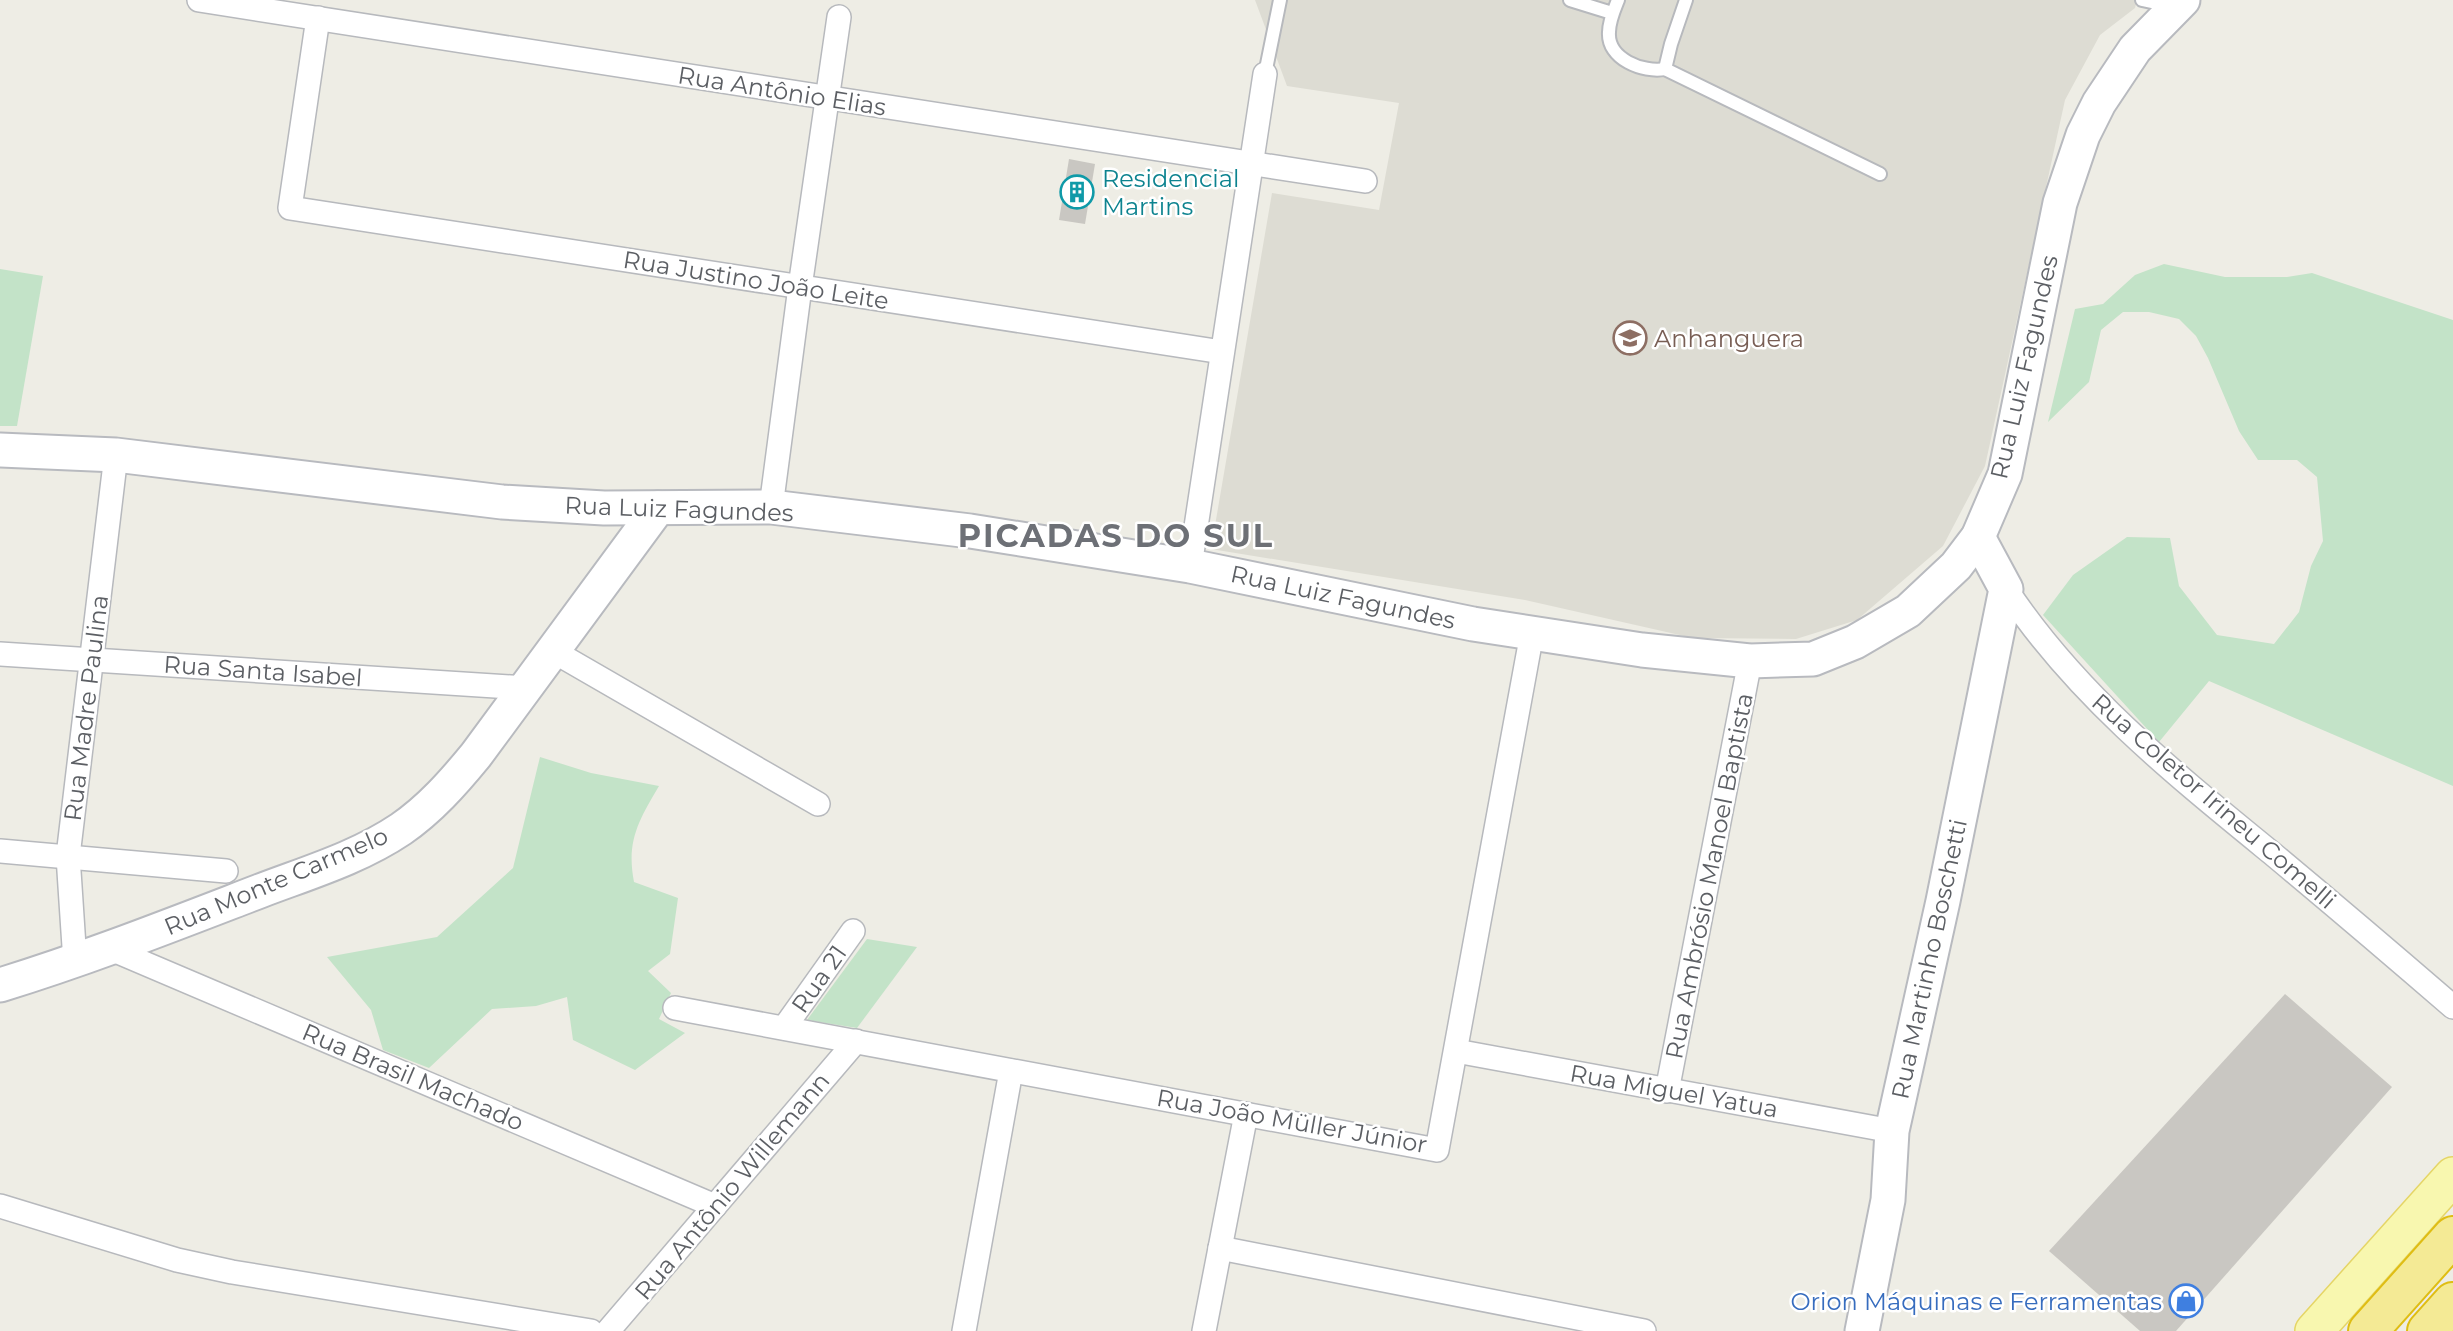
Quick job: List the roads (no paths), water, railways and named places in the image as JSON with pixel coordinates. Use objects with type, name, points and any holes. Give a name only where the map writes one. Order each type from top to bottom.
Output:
[{"type":"highway","points":[[2368,1331],[2453,1236]]},
{"type":"highway","points":[[2427,1331],[2453,1302]]},
{"type":"main road","name":"Rua Luiz Fagundes","points":[[2,449],[116,455],[502,502],[604,508],[771,507],[970,531],[1190,566],[1473,624],[1642,650],[1750,661],[1813,659],[1855,642],[1909,611],[1956,566],[1978,537],[2005,474],[2060,203],[2083,135],[2099,103],[2135,49],[2178,4]]},
{"type":"main road","name":"Rua Monte Carmelo","points":[[0,985],[111,949],[328,864],[384,840],[400,830],[449,788],[476,755],[658,508]]},
{"type":"main road","name":"Rua Coletor Irineu Comelli","points":[[1978,537],[2006,589]]},
{"type":"main road","name":"Rua Martinho Boschetti","points":[[1862,1331],[1888,1200],[1892,1130],[1943,901],[2006,589]]},
{"type":"main road","points":[[2314,1331],[2453,1176]]},
{"type":"street","name":"Rua Antônio Elias","points":[[199,0],[1365,181]]},
{"type":"street","points":[[771,507],[839,17]]},
{"type":"street","name":"Rua Justino João Leite","points":[[318,18],[289,208],[1222,352]]},
{"type":"street","points":[[1190,566],[1265,74]]},
{"type":"street","name":"Rua Madre Paulina","points":[[75,962],[68,856],[116,455]]},
{"type":"street","name":"Rua Coletor Irineu Comelli","points":[[2006,589],[2057,658],[2121,724],[2453,1007]]},
{"type":"street","name":"Rua João Müller Júnior","points":[[675,1008],[1437,1150],[1532,633]]},
{"type":"street","points":[[553,651],[818,804]]},
{"type":"street","name":"Rua Santa Isabel","points":[[0,654],[525,688]]},
{"type":"street","name":"Rua Ambrósio Manoel Baptista","points":[[1667,1091],[1750,661]]},
{"type":"street","points":[[0,851],[226,871]]},
{"type":"street","name":"Rua 21","points":[[784,1028],[853,930]]},
{"type":"street","name":"Rua Brasil Machado","points":[[111,949],[715,1206]]},
{"type":"street","name":"Rua Antônio Willemann","points":[[608,1331],[856,1041]]},
{"type":"street","name":"Rua Miguel Yatua","points":[[1455,1051],[1892,1130]]},
{"type":"street","points":[[964,1331],[1011,1071]]},
{"type":"street","points":[[1204,1331],[1246,1114]]},
{"type":"street","points":[[0,1206],[177,1260],[232,1272],[591,1331]]},
{"type":"street","points":[[1220,1248],[1644,1331]]},
{"type":"lane","points":[[1265,74],[1280,0]]},
{"type":"lane","points":[[1570,0],[1612,13]]},
{"type":"lane","points":[[1618,0],[1608,34],[1612,47],[1631,66],[1654,71],[1665,69],[1880,174]]},
{"type":"lane","points":[[1665,69],[1686,0]]},
{"type":"lane","points":[[2142,0],[2178,4]]},
{"type":"place","name":"Residencial Martins","points":[[1077,192]]},
{"type":"place","name":"Anhanguera","points":[[1630,338]]},
{"type":"place","name":"Orion Máquinas e Ferramentas","points":[[2186,1301]]},
{"type":"district","name":"PICADAS DO SUL","points":[[1116,535]]}]
